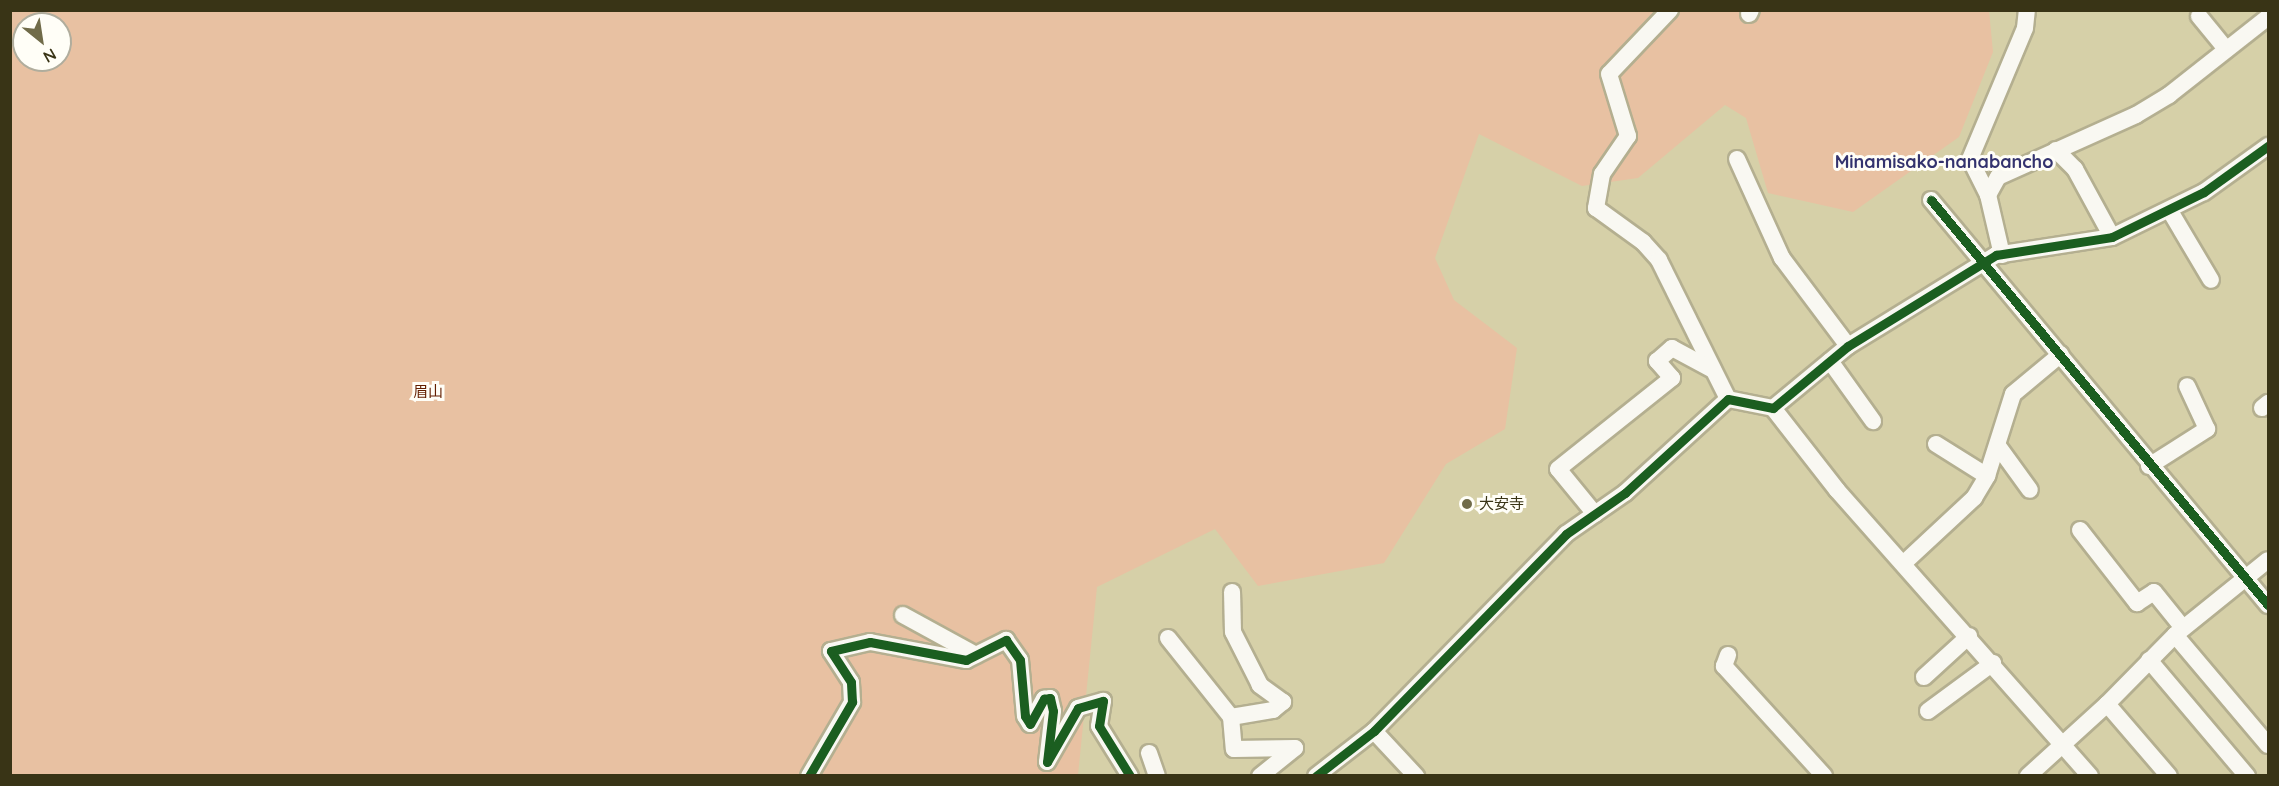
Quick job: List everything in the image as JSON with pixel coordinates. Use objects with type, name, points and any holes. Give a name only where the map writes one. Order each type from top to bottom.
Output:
[{"type":"street","points":[[1670,10],[1609,74],[1628,136],[1602,174],[1596,208],[1643,242],[1659,260],[1728,399]]},
{"type":"street","points":[[2002,255],[1988,195],[1970,159],[2025,28],[2027,10]]},
{"type":"street","points":[[2199,16],[2226,49]]},
{"type":"street","points":[[1988,195],[1998,177],[2144,110],[2268,17]]},
{"type":"street","points":[[1773,408],[1848,346],[1984,263],[2002,255],[2112,237],[2170,212],[2268,147]]},
{"type":"street","points":[[2056,150],[2075,169],[2112,237]]},
{"type":"street","points":[[1737,159],[1782,258],[1848,346]]},
{"type":"street","points":[[1931,200],[2061,354],[2149,466],[2268,605]]},
{"type":"street","points":[[2170,212],[2211,280]]},
{"type":"street","points":[[1594,514],[1558,469],[1672,378],[1657,361],[1672,348],[1713,370]]},
{"type":"street","points":[[1904,563],[1974,498],[1987,476],[2013,394],[2061,354]]},
{"type":"street","points":[[1830,361],[1873,421]]},
{"type":"street","points":[[2149,466],[2207,429],[2187,386]]},
{"type":"street","points":[[1728,399],[1773,408],[1837,490],[1993,663],[2090,776]]},
{"type":"street","points":[[1316,776],[1374,731],[1566,534],[1625,493],[1728,399]]},
{"type":"street","points":[[1936,444],[1987,476]]},
{"type":"street","points":[[1998,446],[2030,490]]},
{"type":"street","points":[[2080,530],[2137,603],[2154,592],[2179,632],[2268,745]]},
{"type":"street","points":[[2028,776],[2108,704],[2179,632],[2268,560]]},
{"type":"street","points":[[1230,717],[1273,710],[1283,702],[1260,685],[1233,632],[1232,592]]},
{"type":"street","points":[[903,615],[976,655]]},
{"type":"street","points":[[1924,677],[1969,636]]},
{"type":"street","points":[[1168,638],[1230,717],[1234,749],[1294,748],[1260,776]]},
{"type":"street","points":[[809,776],[852,702],[851,682],[831,651],[870,642],[966,660],[1006,640],[1020,660],[1025,716],[1030,724],[1044,699],[1050,698],[1053,711],[1046,749],[1047,762],[1078,708],[1103,701],[1099,726],[1130,776]]},
{"type":"street","points":[[1728,655],[1724,666],[1824,776]]},
{"type":"street","points":[[2149,660],[2247,776]]},
{"type":"street","points":[[1928,711],[1993,663]]},
{"type":"street","points":[[2108,704],[2169,776]]},
{"type":"street","points":[[1374,731],[1416,776]]},
{"type":"street","points":[[1149,753],[1157,776]]},
{"type":"green space","name":"眉山","points":[[1989,10],[1993,52],[1959,137],[1853,212],[1768,193],[1746,118],[1725,105],[1638,178],[1582,186],[1479,134],[1435,258],[1454,300],[1517,348],[1505,429],[1446,464],[1384,563],[1258,586],[1215,529],[1097,587],[1078,775],[11,776],[10,11]]},
{"type":"cycle path","points":[[1316,776],[1374,731],[1566,534],[1625,493],[1728,399],[1773,408],[1848,346],[1996,255],[2112,237],[2204,192],[2268,146]]},
{"type":"cycle path","points":[[1931,200],[2268,605]]},
{"type":"cycle path","points":[[809,776],[852,702],[851,682],[831,651],[870,642],[966,660],[1006,640],[1020,660],[1025,716],[1030,724],[1044,699],[1050,698],[1053,711],[1047,762],[1078,708],[1103,701],[1099,726],[1130,776]]},
{"type":"place","name":"大安寺","points":[[1467,504]]},
{"type":"district","name":"Minamisako-nanabancho","points":[[1944,162]]}]
